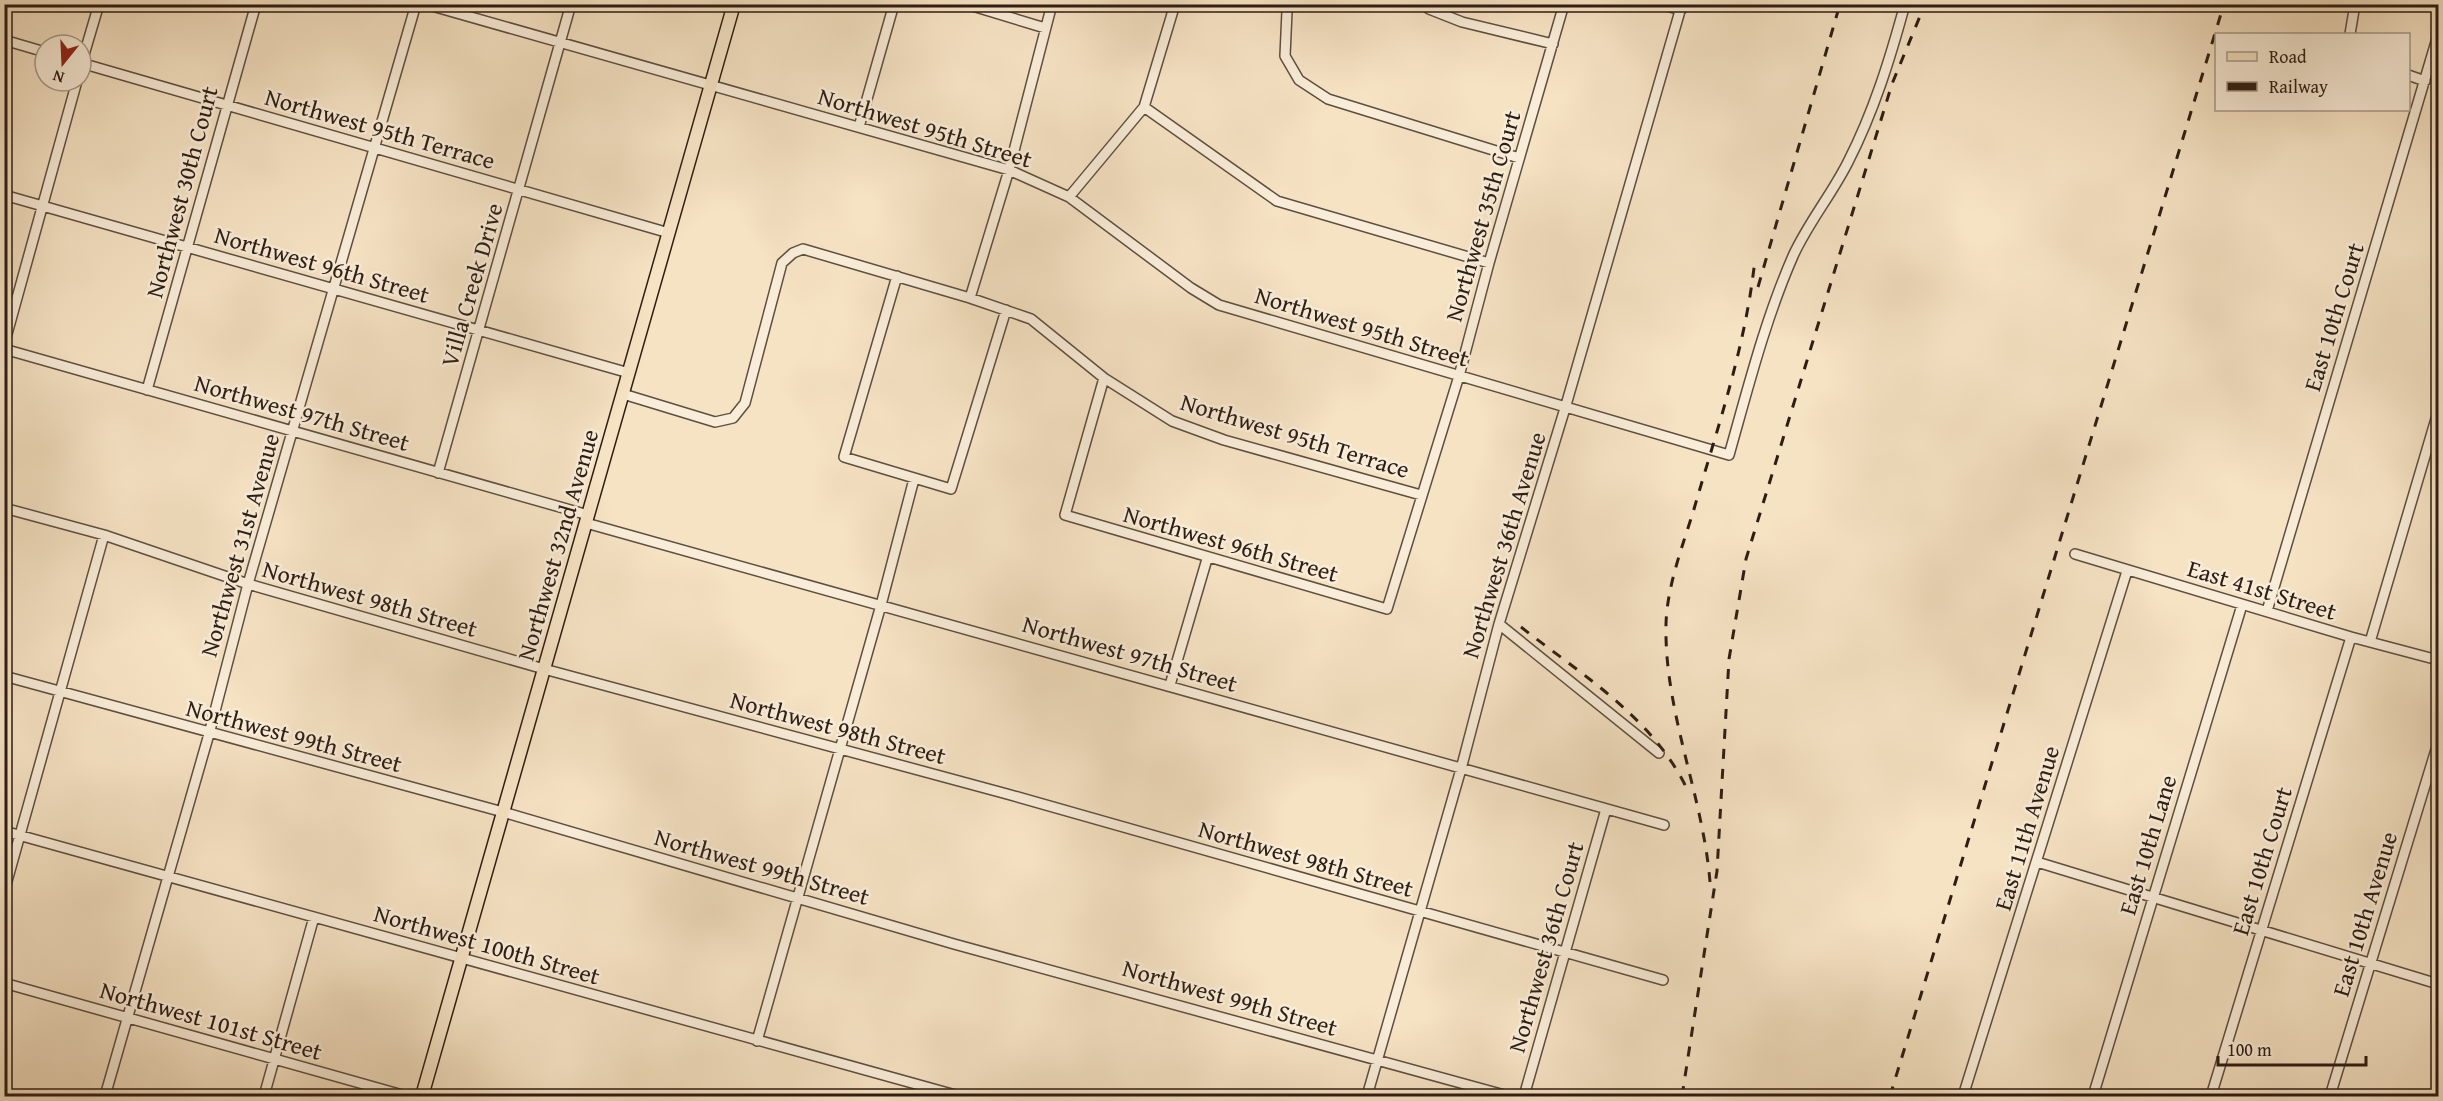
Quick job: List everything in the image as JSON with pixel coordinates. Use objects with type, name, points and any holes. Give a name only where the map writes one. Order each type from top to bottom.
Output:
[{"type":"main road","name":"Northwest 32nd Avenue","points":[[422,1096],[734,4]]},
{"type":"street","points":[[90,33],[99,4]]},
{"type":"street","name":"Northwest 30th Court","points":[[147,390],[189,248],[225,105],[256,4]]},
{"type":"street","name":"Northwest 31st Avenue","points":[[105,1096],[166,876],[209,734],[248,584],[416,4]]},
{"type":"street","name":"Northwest 95th Street","points":[[425,4],[1009,170],[1069,197],[1191,288],[1219,305],[1566,405],[1729,455],[1789,265],[1805,233],[1839,180],[1868,121],[1888,65],[1905,4]]},
{"type":"street","name":"Villa Creek Drive","points":[[438,473],[571,4]]},
{"type":"street","points":[[860,127],[894,4]]},
{"type":"street","points":[[966,4],[1045,28]]},
{"type":"street","points":[[970,298],[1009,170],[1052,4]]},
{"type":"street","points":[[1069,197],[1144,108],[1174,4]]},
{"type":"street","points":[[1284,4],[1287,11],[1285,56],[1299,80],[1328,99],[1519,158]]},
{"type":"street","points":[[1425,4],[1429,9],[1462,22],[1552,44]]},
{"type":"street","name":"Northwest 35th Court","points":[[1387,609],[1459,376],[1489,263],[1564,4]]},
{"type":"street","points":[[1660,4],[1682,7]]},
{"type":"street","name":"Northwest 36th Avenue","points":[[1367,1096],[1461,769],[1499,624],[1566,405],[1682,7]]},
{"type":"street","points":[[2350,33],[2354,8]]},
{"type":"street","name":"East 10th Court","points":[[2267,611],[2439,35]]},
{"type":"street","points":[[4,40],[33,48]]},
{"type":"street","name":"Northwest 95th Terrace","points":[[93,66],[669,233]]},
{"type":"street","points":[[2410,75],[2425,81]]},
{"type":"street","points":[[4,347],[74,93]]},
{"type":"street","points":[[1144,108],[1277,201],[1489,263]]},
{"type":"street","name":"Northwest 96th Street","points":[[4,195],[629,373]]},
{"type":"street","name":"Northwest 95th Terrace","points":[[622,394],[715,422],[733,418],[744,403],[782,263],[793,253],[803,249],[970,298],[1030,319],[1104,378],[1182,425],[1224,440],[1421,495]]},
{"type":"street","points":[[897,276],[844,458],[951,489],[1006,310]]},
{"type":"street","name":"Northwest 97th Street","points":[[4,347],[881,605],[1664,825]]},
{"type":"street","name":"Northwest 96th Street","points":[[1104,378],[1065,515],[1207,559],[1387,609]]},
{"type":"street","points":[[2370,642],[2439,412]]},
{"type":"street","points":[[757,1041],[881,605],[914,478]]},
{"type":"street","name":"Northwest 98th Street","points":[[4,508],[104,535],[248,584],[544,669],[1007,794],[1663,980]]},
{"type":"street","points":[[4,892],[62,693],[104,535]]},
{"type":"street","name":"East 41st Street","points":[[2075,554],[2351,637],[2439,660]]},
{"type":"street","points":[[1170,685],[1207,559]]},
{"type":"street","name":"East 11th Avenue","points":[[1963,1096],[2127,571]]},
{"type":"street","name":"East 10th Lane","points":[[2093,1096],[2242,605]]},
{"type":"street","points":[[1499,624],[1659,753]]},
{"type":"street","name":"East 10th Court","points":[[2211,1096],[2351,637]]},
{"type":"street","name":"Northwest 99th Street","points":[[4,676],[503,813],[799,897],[954,944],[1509,1096]]},
{"type":"street","name":"East 10th Avenue","points":[[2330,1096],[2439,743]]},
{"type":"street","name":"Northwest 36th Court","points":[[1524,1096],[1606,809]]},
{"type":"street","name":"Northwest 100th Street","points":[[4,831],[959,1096]]},
{"type":"street","points":[[2037,862],[2370,961],[2439,984]]},
{"type":"street","points":[[264,1096],[314,918]]},
{"type":"street","name":"Northwest 101st Street","points":[[4,983],[406,1096]]},
{"type":"railway","points":[[1758,287],[1840,4]]},
{"type":"railway","points":[[1682,1096],[1717,871],[1729,659],[1746,559],[1892,84],[1925,4]]},
{"type":"railway","points":[[2215,33],[2224,4]]},
{"type":"railway","points":[[1890,1096],[2215,33]]},
{"type":"railway","points":[[1710,882],[1700,817],[1671,689],[1667,657],[1667,610],[1676,566],[1738,354],[1755,259]]},
{"type":"railway","points":[[1521,627],[1592,681],[1636,720],[1674,765],[1688,791]]}]
